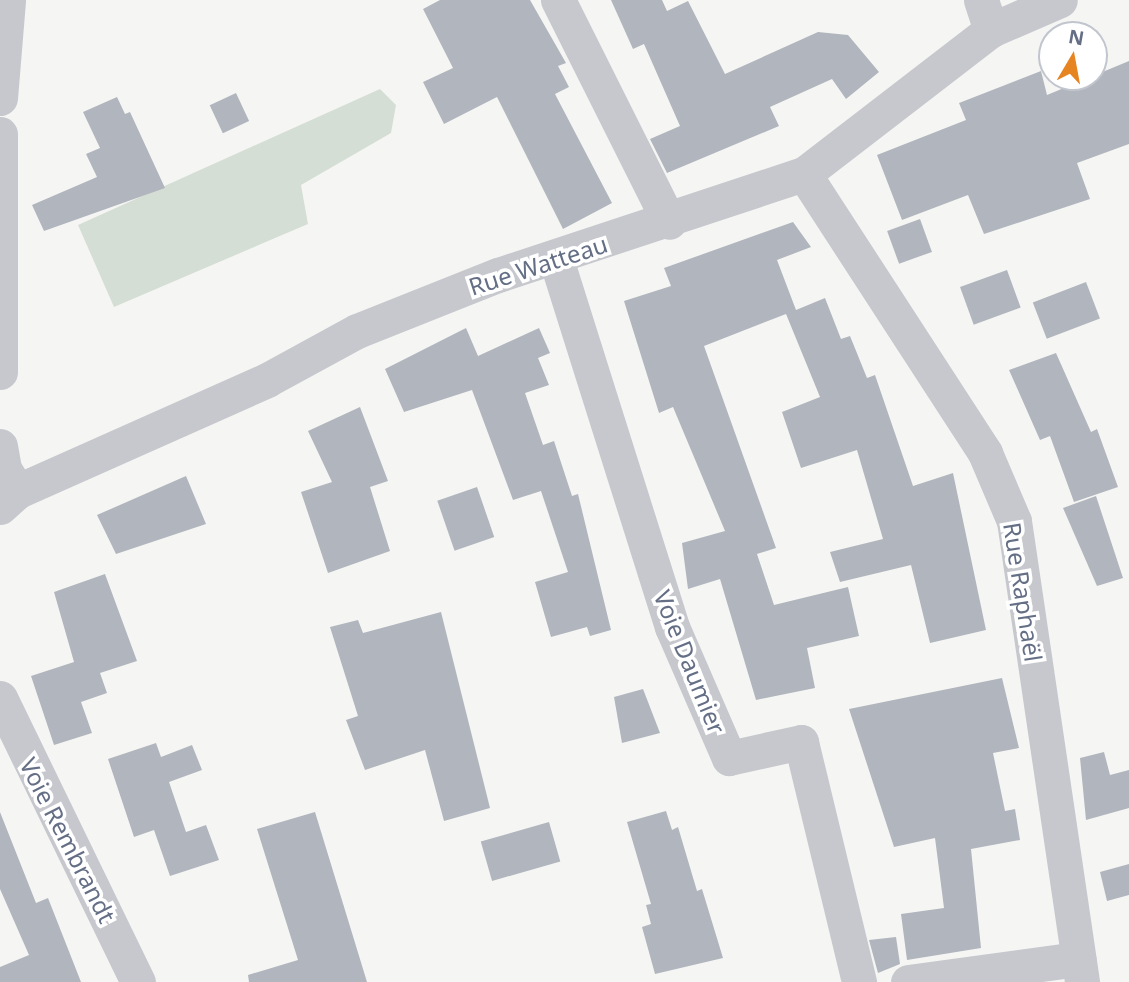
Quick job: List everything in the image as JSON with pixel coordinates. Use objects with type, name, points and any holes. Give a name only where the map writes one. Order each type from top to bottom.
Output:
[{"type":"street","points":[[0,98],[8,0]]},
{"type":"street","points":[[558,0],[669,222]]},
{"type":"street","name":"Rue Watteau","points":[[9,499],[267,380],[357,331],[804,174],[986,15],[1060,0]]},
{"type":"street","points":[[0,134],[0,372]]},
{"type":"street","name":"Rue Raphaël","points":[[804,174],[985,453],[1014,521],[1080,970]]},
{"type":"street","name":"Voie Daumier","points":[[556,259],[672,627],[729,758],[802,742],[859,982]]},
{"type":"street","points":[[0,446],[9,499]]},
{"type":"street","name":"Voie Rembrandt","points":[[0,698],[138,982]]},
{"type":"street","points":[[908,982],[1080,970]]},
{"type":"shaded area","points":[[380,89],[396,105],[391,133],[301,185],[308,224],[114,307],[78,225]]},
{"type":"building","points":[[440,0],[530,0],[566,63],[558,66],[569,87],[555,94],[612,203],[563,229],[497,97],[444,124],[423,82],[453,68],[423,9]]},
{"type":"building","points":[[611,0],[662,0],[667,11],[688,1],[725,74],[818,32],[848,35],[879,72],[846,99],[832,79],[770,107],[779,126],[667,173],[650,139],[680,126],[644,44],[633,49]]},
{"type":"building","points":[[1129,61],[1129,144],[1077,163],[1090,199],[984,234],[968,195],[902,220],[877,155],[966,120],[959,103],[1038,72],[1038,91],[1046,91],[1047,95],[1057,91],[1108,91],[1108,70]]},
{"type":"building","points":[[236,93],[249,121],[223,133],[210,105]]},
{"type":"building","points":[[117,97],[125,114],[130,112],[165,188],[44,231],[32,205],[97,177],[86,154],[100,148],[83,112]]},
{"type":"building","points":[[920,219],[932,252],[899,264],[887,231]]},
{"type":"building","points":[[793,222],[811,247],[777,260],[796,310],[825,298],[841,339],[850,336],[867,378],[875,375],[913,486],[953,473],[986,630],[930,643],[911,565],[840,582],[830,552],[883,539],[857,450],[801,468],[782,412],[820,397],[786,314],[704,346],[776,548],[757,554],[774,605],[848,587],[859,636],[807,648],[815,688],[756,700],[720,579],[688,589],[682,543],[725,531],[673,407],[659,413],[624,301],[671,286],[664,268]]},
{"type":"building","points":[[1007,270],[1021,308],[974,325],[960,287]]},
{"type":"building","points":[[1086,282],[1100,318],[1047,339],[1033,302]]},
{"type":"building","points":[[466,328],[478,356],[539,328],[550,353],[538,358],[549,385],[525,393],[543,445],[554,441],[572,496],[578,494],[611,630],[590,636],[587,627],[551,637],[535,582],[568,572],[541,491],[513,500],[472,390],[404,412],[385,369]]},
{"type":"building","points":[[1056,353],[1091,432],[1097,429],[1118,487],[1074,502],[1050,436],[1040,440],[1009,370]]},
{"type":"building","points":[[360,407],[388,481],[370,487],[390,551],[328,573],[301,492],[332,482],[308,431]]},
{"type":"building","points":[[186,476],[206,524],[116,554],[97,515]]},
{"type":"building","points":[[477,487],[494,537],[455,551],[437,501]]},
{"type":"building","points":[[1096,496],[1123,578],[1097,586],[1063,508]]},
{"type":"building","points":[[105,574],[137,661],[100,673],[107,693],[81,702],[92,733],[54,745],[31,676],[74,662],[54,592]]},
{"type":"building","points":[[441,612],[490,808],[444,821],[425,750],[365,770],[346,720],[358,716],[330,627],[358,620],[363,633]]},
{"type":"building","points":[[1002,678],[1019,748],[993,753],[1005,811],[1015,809],[1020,840],[971,849],[981,948],[907,960],[901,914],[944,908],[935,838],[894,847],[849,709]]},
{"type":"building","points":[[643,689],[660,733],[622,743],[614,697]]},
{"type":"building","points":[[156,743],[161,757],[192,745],[202,770],[169,782],[186,832],[206,825],[219,860],[170,876],[154,830],[134,837],[108,759]]},
{"type":"building","points":[[1104,752],[1110,775],[1129,770],[1129,808],[1086,820],[1080,758]]},
{"type":"building","points":[[666,811],[672,830],[678,827],[697,891],[702,889],[723,958],[655,974],[642,927],[651,924],[646,905],[651,904],[627,822]]},
{"type":"building","points":[[0,812],[36,903],[48,898],[81,982],[0,982],[0,967],[29,955],[0,889]]},
{"type":"building","points":[[315,812],[367,982],[249,982],[248,975],[298,960],[257,829]]},
{"type":"building","points":[[549,822],[560,861],[492,881],[481,842]]},
{"type":"building","points":[[1129,864],[1129,895],[1107,901],[1100,872]]},
{"type":"building","points":[[896,937],[900,964],[878,973],[869,940]]}]
